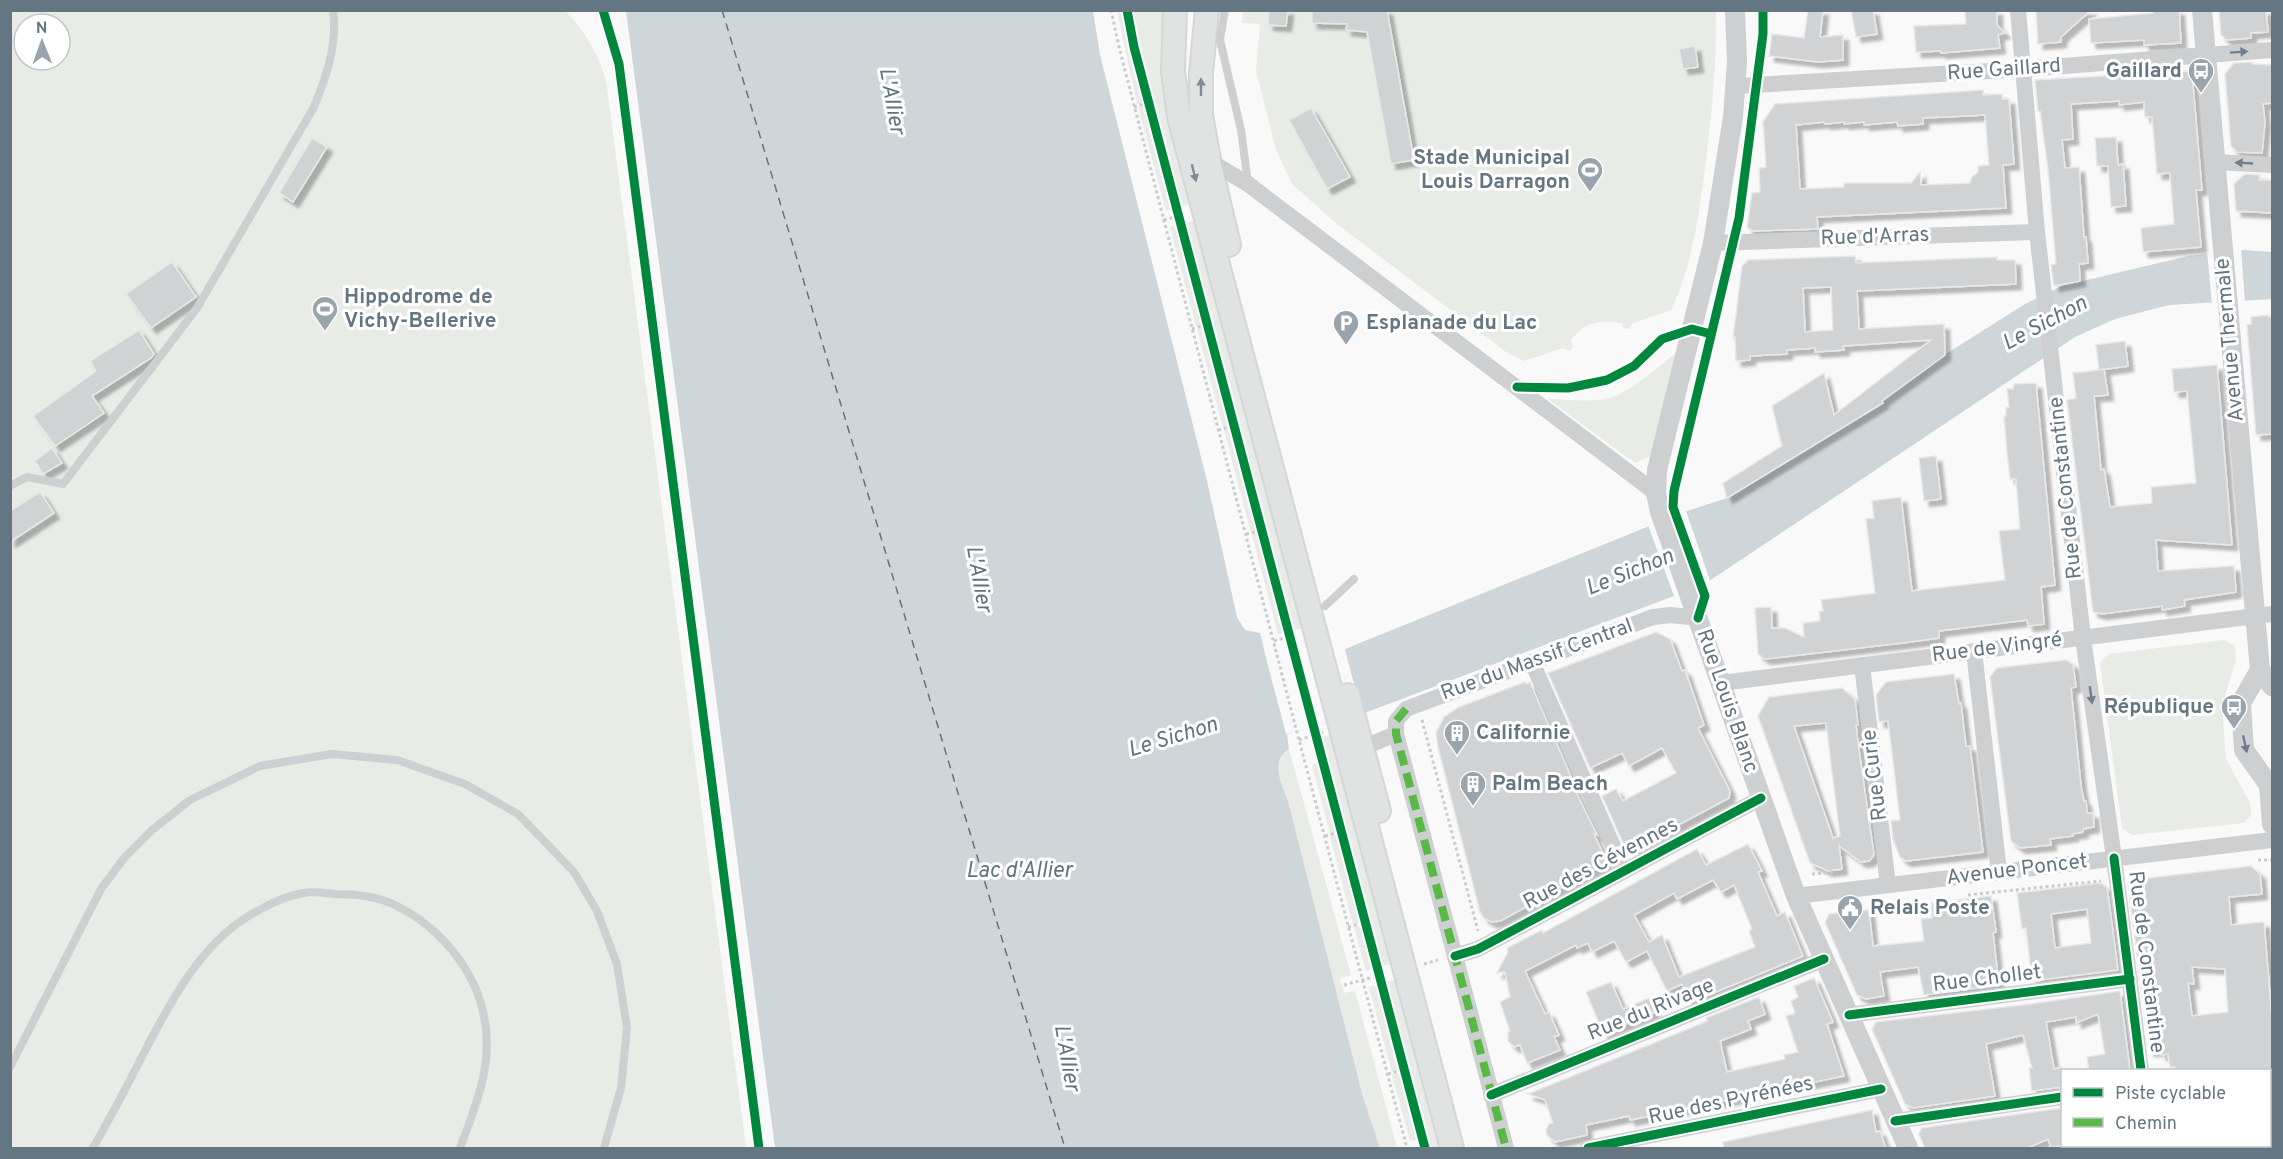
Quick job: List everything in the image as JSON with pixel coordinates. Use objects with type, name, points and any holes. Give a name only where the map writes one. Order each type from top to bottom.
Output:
[{"type":"main road","points":[[1175,10],[1173,71],[1179,117],[1323,621]]},
{"type":"main road","points":[[1207,10],[1201,73],[1201,115],[1210,165],[1323,621],[1404,969],[1452,1149]]},
{"type":"main road","points":[[1347,724],[1362,745],[1468,1149]]},
{"type":"street","points":[[1658,503],[1658,470],[1713,243],[1733,117],[1737,62],[1735,10]]},
{"type":"street","name":"Rue de Constantine","points":[[2019,10],[2037,232],[2083,638],[2141,1069]]},
{"type":"street","name":"Avenue Thermale","points":[[2202,10],[2232,359],[2264,615],[2260,670]]},
{"type":"street","name":"Rue Gaillard","points":[[1736,86],[2024,69],[2272,50]]},
{"type":"street","points":[[2215,162],[2272,165]]},
{"type":"street","points":[[1210,165],[1216,165],[1248,184],[1658,503]]},
{"type":"street","name":"Rue d'Arras","points":[[1713,243],[2037,232]]},
{"type":"street","name":"Rue Louis Blanc","points":[[1658,503],[1796,896],[1901,1138]]},
{"type":"street","name":"Rue du Massif Central","points":[[1396,734],[1396,721],[1406,709],[1653,617],[1671,615],[1698,618]]},
{"type":"street","name":"Rue de Vingré","points":[[1721,683],[2264,615]]},
{"type":"street","points":[[1974,651],[1999,872]]},
{"type":"street","points":[[1532,662],[1624,871]]},
{"type":"street","name":"Rue Curie","points":[[1862,665],[1887,885]]},
{"type":"street","points":[[2272,686],[2260,670],[2241,704],[2244,750],[2271,781],[2272,824]]},
{"type":"street","points":[[1362,745],[1396,734],[1506,1149]]},
{"type":"street","name":"Rue des Cévennes","points":[[1455,956],[1479,949],[1761,798]]},
{"type":"street","name":"Avenue Poncet","points":[[1796,896],[2272,840]]},
{"type":"street","name":"Rue du Rivage","points":[[1491,1095],[1824,959]]},
{"type":"street","name":"Rue Chollet","points":[[1848,1015],[2130,979]]},
{"type":"street","name":"Rue des Pyrénées","points":[[1588,1149],[1881,1089]]},
{"type":"street","points":[[1901,1138],[2061,1097]]},
{"type":"lane","points":[[10,486],[27,477],[63,484],[197,308],[314,107],[326,80],[331,49],[333,10]]},
{"type":"lane","points":[[1225,10],[1220,40],[1240,130],[1248,184]]},
{"type":"lane","points":[[1323,621],[1354,579]]},
{"type":"lane","points":[[10,1066],[101,889],[124,858],[152,830],[190,800],[260,766],[332,754],[397,760],[465,784],[518,814],[574,872],[597,911],[617,964],[627,1028],[621,1088],[604,1149]]},
{"type":"lane","points":[[93,1149],[187,977],[220,939],[239,922],[270,904],[304,893],[359,894],[395,905],[431,927],[450,948],[473,981],[484,1016],[486,1063],[478,1102],[460,1149]]},
{"type":"path","points":[[1112,10],[1134,107],[1407,1149]]},
{"type":"path","points":[[1146,91],[1152,113]]},
{"type":"path","points":[[1134,107],[1149,102]]},
{"type":"path","points":[[1176,204],[1182,226]]},
{"type":"path","points":[[1205,313],[1211,336]]},
{"type":"path","points":[[1192,329],[1208,324]]},
{"type":"path","points":[[1231,414],[1237,436]]},
{"type":"path","points":[[1218,430],[1234,426]]},
{"type":"path","points":[[1259,520],[1265,541]]},
{"type":"path","points":[[1246,535],[1262,531]]},
{"type":"path","points":[[1287,626],[1293,648]]},
{"type":"path","points":[[1313,724],[1318,745]]},
{"type":"path","points":[[1338,821],[1344,843]]},
{"type":"path","points":[[1324,836],[1341,832]]},
{"type":"path","points":[[1362,912],[1368,934]]},
{"type":"path","points":[[1348,927],[1365,923]]},
{"type":"path","points":[[1377,965],[1382,986]]},
{"type":"path","points":[[1344,985],[1404,969]]},
{"type":"path","points":[[1401,1059],[1407,1081]]},
{"type":"path","points":[[1388,1074],[1404,1070]]},
{"type":"shaded area","name":"Hippodrome de Vichy-Bellerive","points":[[564,10],[584,33],[595,52],[606,80],[746,1148],[11,1148],[10,11]]},
{"type":"shaded area","name":"Stade Municipal Louis Darragon","points":[[1243,10],[1716,11],[1713,94],[1699,210],[1689,261],[1671,310],[1633,323],[1629,329],[1623,328],[1622,323],[1593,323],[1576,334],[1571,341],[1573,347],[1570,351],[1563,348],[1524,361],[1506,352],[1337,224],[1292,184],[1276,150],[1256,71],[1260,24],[1242,23]]},
{"type":"shaded area","points":[[1117,11],[1124,11],[1144,102],[1137,104]]},
{"type":"shaded area","points":[[1131,11],[1167,11],[1197,202],[1180,207]]},
{"type":"shaded area","points":[[1145,105],[1172,209],[1166,211],[1138,106]]},
{"type":"shaded area","points":[[1201,219],[1309,626],[1291,631],[1184,223]]},
{"type":"shaded area","points":[[1176,225],[1203,325],[1196,326],[1170,227]]},
{"type":"shaded area","points":[[1203,327],[1229,426],[1223,428],[1197,329]]},
{"type":"shaded area","points":[[1678,351],[1655,454],[1635,463],[1548,399],[1609,398],[1626,391]]},
{"type":"shaded area","points":[[1230,429],[1257,531],[1251,533],[1224,430]]},
{"type":"shaded area","points":[[1258,533],[1284,633],[1278,634],[1252,535]]},
{"type":"shaded area","points":[[2225,640],[2235,646],[2236,660],[2222,706],[2226,759],[2250,803],[2251,815],[2244,823],[2132,835],[2122,828],[2100,663],[2108,654]]},
{"type":"shaded area","points":[[1337,733],[1398,962],[1379,967],[1319,738]]},
{"type":"shaded area","points":[[1289,749],[1351,975],[1340,978],[1344,993],[1355,991],[1397,1148],[1380,1148],[1363,1097],[1288,801],[1280,780],[1278,766],[1283,754]]},
{"type":"shaded area","points":[[1318,763],[1336,832],[1330,834],[1312,765]]},
{"type":"shaded area","points":[[1337,834],[1360,923],[1353,925],[1330,836]]},
{"type":"shaded area","points":[[1361,926],[1372,969],[1366,971],[1354,928]]},
{"type":"shaded area","points":[[1402,978],[1447,1148],[1428,1148],[1383,983]]},
{"type":"shaded area","points":[[1376,985],[1399,1070],[1392,1072],[1369,987]]},
{"type":"shaded area","points":[[1400,1073],[1417,1140],[1410,1141],[1392,1075]]},
{"type":"water","name":"Lac d'Allier","points":[[626,11],[1093,11],[1100,55],[1207,481],[1237,617],[1245,630],[1260,633],[1269,668],[1345,649],[1684,512],[1727,498],[1883,403],[1882,401],[1930,364],[2025,304],[2062,286],[2188,256],[2242,250],[2272,252],[2272,299],[2169,305],[2115,319],[2075,337],[1703,585],[1362,714],[1287,734],[1289,749],[1283,754],[1278,766],[1280,780],[1288,801],[1363,1097],[1380,1148],[775,1148]]},
{"type":"pier","points":[[2241,248],[2245,302],[2212,305],[2207,251]]},
{"type":"pier","points":[[1686,511],[1711,583],[1674,596],[1648,525]]},
{"type":"pier","points":[[1344,646],[1362,714],[1286,734],[1264,650],[1267,650],[1271,665]]},
{"type":"building","points":[[1269,10],[1288,10],[1286,26],[1268,25]]},
{"type":"building","points":[[1312,10],[1387,10],[1414,160],[1391,164],[1367,32],[1346,30],[1347,24],[1312,23]]},
{"type":"building","points":[[1808,10],[1823,10],[1820,37],[1843,35],[1843,60],[1818,62],[1769,56],[1772,34],[1804,38]]},
{"type":"building","points":[[1851,10],[1873,10],[1877,34],[1856,37]]},
{"type":"building","points":[[1965,10],[1997,10],[1997,25],[2005,33],[1998,35],[2000,48],[1941,53],[1941,51],[1916,52],[1914,26],[1966,24]]},
{"type":"building","points":[[2036,10],[2091,10],[2061,37],[2061,42],[2038,44]]},
{"type":"building","points":[[2153,10],[2179,10],[2181,43],[2144,45],[2144,40],[2091,43],[2089,19],[2153,13]]},
{"type":"building","points":[[2219,10],[2266,10],[2268,32],[2251,33],[2251,38],[2227,40],[2221,35]]},
{"type":"building","points":[[1695,46],[1698,67],[1683,69],[1679,49]]},
{"type":"building","points":[[2252,62],[2252,64],[2272,65],[2272,103],[2263,104],[2265,122],[2262,153],[2237,152],[2231,146],[2225,74],[2234,63]]},
{"type":"building","points":[[2187,71],[2192,74],[2202,190],[2196,190],[2201,247],[2143,252],[2141,228],[2174,224],[2170,173],[2157,174],[2152,117],[2145,117],[2144,102],[2119,105],[2119,101],[2071,104],[2073,139],[2062,140],[2065,168],[2079,167],[2088,263],[2079,264],[2080,281],[2054,286],[2051,265],[2056,264],[2048,169],[2035,80]]},
{"type":"building","points":[[1983,90],[1983,95],[2002,94],[2003,99],[2009,99],[2014,164],[2003,165],[2006,208],[1817,217],[1818,229],[1752,231],[1747,227],[1752,193],[1760,192],[1759,168],[1766,167],[1763,122],[1775,104]],"holes":[[[1985,115],[1989,165],[1978,166],[1978,172],[1972,177],[1970,183],[1921,185],[1920,172],[1911,183],[1844,183],[1844,187],[1800,189],[1796,125],[1824,122],[1825,124],[1864,122],[1864,125],[1897,122],[1898,126],[1923,124],[1923,118]]]},
{"type":"building","points":[[1311,108],[1350,177],[1327,189],[1289,120]]},
{"type":"building","points":[[2116,137],[2118,165],[2123,164],[2126,206],[2111,207],[2108,166],[2097,166],[2095,138]]},
{"type":"building","points":[[312,138],[327,147],[293,202],[279,193]]},
{"type":"building","points":[[2245,174],[2260,175],[2259,180],[2272,180],[2272,213],[2236,211],[2234,184]]},
{"type":"building","points":[[1855,256],[1856,263],[1997,257],[1997,260],[2015,260],[2016,284],[1857,291],[1859,329],[1944,324],[1945,355],[1882,401],[1883,403],[1727,498],[1723,483],[1782,446],[1772,406],[1824,373],[1834,415],[1931,340],[1843,346],[1844,350],[1815,352],[1815,348],[1787,350],[1787,354],[1750,356],[1750,360],[1736,361],[1735,337],[1733,338],[1742,266],[1748,260]],"holes":[[[1831,287],[1833,330],[1805,332],[1803,288]]]},
{"type":"building","points":[[172,262],[196,297],[151,328],[126,294]]},
{"type":"building","points":[[2269,315],[2272,317],[2272,434],[2256,435],[2247,325],[2251,324],[2251,317]]},
{"type":"building","points":[[139,330],[154,354],[92,396],[104,413],[55,446],[33,416],[96,371],[90,361]]},
{"type":"building","points":[[2125,341],[2128,366],[2104,369],[2108,395],[2094,396],[2101,470],[2104,469],[2110,507],[2152,503],[2151,487],[2196,483],[2187,391],[2174,392],[2172,369],[2217,365],[2232,545],[2156,540],[2158,571],[2234,566],[2236,592],[2184,600],[2185,606],[2162,610],[2162,606],[2102,614],[2093,612],[2067,400],[2076,398],[2073,373],[2099,370],[2096,345]]},
{"type":"building","points":[[2036,383],[2055,585],[2041,587],[2044,624],[2028,626],[2027,620],[1939,631],[1939,638],[1902,643],[1765,659],[1758,654],[1755,608],[1771,607],[1772,628],[1785,628],[1804,637],[1803,623],[1820,621],[1819,612],[1823,611],[1821,600],[1875,593],[1866,519],[1874,518],[1872,501],[1901,497],[1912,591],[2005,580],[1999,531],[2020,529],[2016,479],[2010,479],[2007,452],[2004,416],[2006,416],[2006,408],[2009,407],[2007,389],[2013,389],[2014,384]]},
{"type":"building","points":[[52,448],[62,463],[43,474],[35,461]]},
{"type":"building","points":[[1936,456],[1941,499],[1924,501],[1919,458]]},
{"type":"building","points":[[40,492],[54,513],[10,542],[10,511]]},
{"type":"building","points":[[1656,632],[1670,639],[1682,671],[1685,670],[1704,725],[1698,728],[1730,791],[1729,798],[1633,849],[1624,845],[1602,796],[1616,789],[1623,801],[1676,773],[1662,748],[1629,766],[1622,753],[1590,768],[1548,673]]},
{"type":"building","points":[[2066,660],[2073,664],[2076,687],[2071,688],[2081,786],[2087,813],[2093,813],[2094,827],[2083,829],[2083,832],[2072,834],[2073,836],[2050,839],[2051,845],[2020,848],[2011,841],[1990,677],[1997,668]]},
{"type":"building","points":[[1954,674],[1959,704],[1961,703],[1966,746],[1970,746],[1983,852],[1906,861],[1900,857],[1893,839],[1891,821],[1900,820],[1894,769],[1888,721],[1879,722],[1876,695],[1886,682]]},
{"type":"building","points":[[1525,682],[1526,684],[1530,682],[1607,863],[1500,921],[1492,922],[1484,918],[1480,912],[1436,733],[1444,717],[1459,707]]},
{"type":"building","points":[[1842,688],[1855,699],[1858,743],[1874,855],[1869,861],[1861,862],[1839,846],[1842,869],[1828,871],[1810,863],[1758,716],[1769,697]],"holes":[[[1826,723],[1840,836],[1833,838],[1794,726]]]},
{"type":"building","points":[[1748,844],[1762,871],[1758,872],[1777,916],[1785,912],[1803,956],[1689,1003],[1682,984],[1667,991],[1647,951],[1626,962],[1614,941],[1592,952],[1588,943],[1577,948],[1576,945],[1525,971],[1545,1014],[1549,1012],[1559,1035],[1554,1037],[1560,1050],[1527,1063],[1520,1045],[1514,1047],[1508,1041],[1510,1031],[1500,1002],[1510,997],[1505,972],[1497,973],[1508,952],[1507,948],[1542,930],[1543,933],[1697,849],[1706,865]],"holes":[[[1713,880],[1721,892],[1734,885],[1752,929],[1749,931],[1755,947],[1679,977],[1662,935],[1649,942],[1634,915],[1674,893],[1677,899]]]},
{"type":"building","points":[[2251,866],[2260,874],[2262,894],[2229,897],[2231,925],[2264,922],[2272,1020],[2272,1071],[2271,1069],[2175,1069],[2175,1067],[2170,1067],[2168,1054],[2161,1055],[2161,1050],[2149,1051],[2128,883],[2131,880]],"holes":[[[2192,967],[2225,969],[2228,1012],[2192,1016],[2188,983],[2194,984]]]},
{"type":"building","points":[[2100,883],[2107,887],[2118,970],[2032,981],[2026,928],[2022,929],[2017,893]],"holes":[[[2087,909],[2091,943],[2055,948],[2051,914]]]},
{"type":"building","points":[[1991,896],[1999,985],[1924,995],[1918,967],[1880,972],[1884,996],[1866,999],[1857,995],[1825,922],[1829,914],[1869,910],[1873,946],[1924,941],[1921,919],[1932,918],[1931,903]]},
{"type":"building","points":[[1814,978],[1833,1022],[1827,1024],[1844,1076],[1630,1120],[1629,1116],[1586,1125],[1587,1135],[1555,1142],[1547,1135],[1546,1130],[1549,1124],[1553,1123],[1545,1100],[1528,1094],[1698,1025],[1707,1021],[1706,1018],[1759,997],[1765,1014],[1748,1021],[1751,1029],[1720,1041],[1727,1072],[1785,1059],[1784,1055],[1798,1052],[1786,1016],[1795,1013],[1791,1001],[1798,997],[1794,986]]},
{"type":"building","points":[[1611,982],[1623,1009],[1649,998],[1655,1012],[1603,1033],[1586,992]]},
{"type":"building","points":[[2120,991],[2130,1069],[2089,1069],[2087,1057],[2105,1054],[2098,1014],[2076,1023],[2076,1017],[2046,1022],[2054,1069],[2062,1067],[2061,1087],[2032,1091],[2029,1068],[2032,1068],[2023,1035],[1986,1044],[1995,1096],[1913,1108],[1905,1104],[1872,1029],[1876,1022]]},
{"type":"building","points":[[2061,1108],[2061,1145],[2051,1148],[2048,1139],[2025,1149],[1925,1149],[1919,1134],[1922,1128]]},
{"type":"building","points":[[1872,1110],[1876,1132],[1880,1131],[1886,1149],[1724,1149],[1723,1142]]},
{"type":"ferry route","points":[[722,10],[1065,1148]]},
{"type":"marked path","points":[[1406,709],[1396,721],[1396,734],[1506,1148]]},
{"type":"cycle path","points":[[603,10],[619,64],[759,1148]]},
{"type":"cycle path","points":[[1127,10],[1134,47],[1425,1148]]},
{"type":"cycle path","points":[[1698,618],[1705,596],[1673,507],[1674,491],[1739,218],[1763,34],[1763,10]]},
{"type":"cycle path","points":[[1517,387],[1568,388],[1607,380],[1634,366],[1662,339],[1692,329],[1711,334]]},
{"type":"cycle path","points":[[1455,956],[1478,949],[1761,798]]},
{"type":"cycle path","points":[[2114,858],[2141,1069]]},
{"type":"cycle path","points":[[1491,1095],[1824,959]]},
{"type":"cycle path","points":[[1849,1015],[2130,979]]},
{"type":"cycle path","points":[[1588,1148],[1881,1089]]},
{"type":"cycle path","points":[[1895,1121],[2061,1097]]},
{"type":"place","name":"Gaillard","points":[[2201,94]]},
{"type":"place","name":"Stade Municipal Louis Darragon","points":[[1590,193]]},
{"type":"place","name":"Hippodrome de Vichy-Bellerive","points":[[325,332]]},
{"type":"place","name":"Esplanade du Lac","points":[[1346,346]]},
{"type":"place","name":"République","points":[[2234,730]]},
{"type":"place","name":"Californie","points":[[1457,756]]},
{"type":"place","name":"Palm Beach","points":[[1473,807]]},
{"type":"place","name":"Relais Poste","points":[[1850,931]]},
{"type":"water label","name":"L'Allier","points":[[891,101]]},
{"type":"water label","name":"Le Sichon","points":[[2045,324]]},
{"type":"water label","name":"Le Sichon","points":[[1630,573]]},
{"type":"water label","name":"L'Allier","points":[[978,579]]},
{"type":"water label","name":"Le Sichon","points":[[1173,738]]},
{"type":"water label","name":"L'Allier","points":[[1066,1058]]}]
